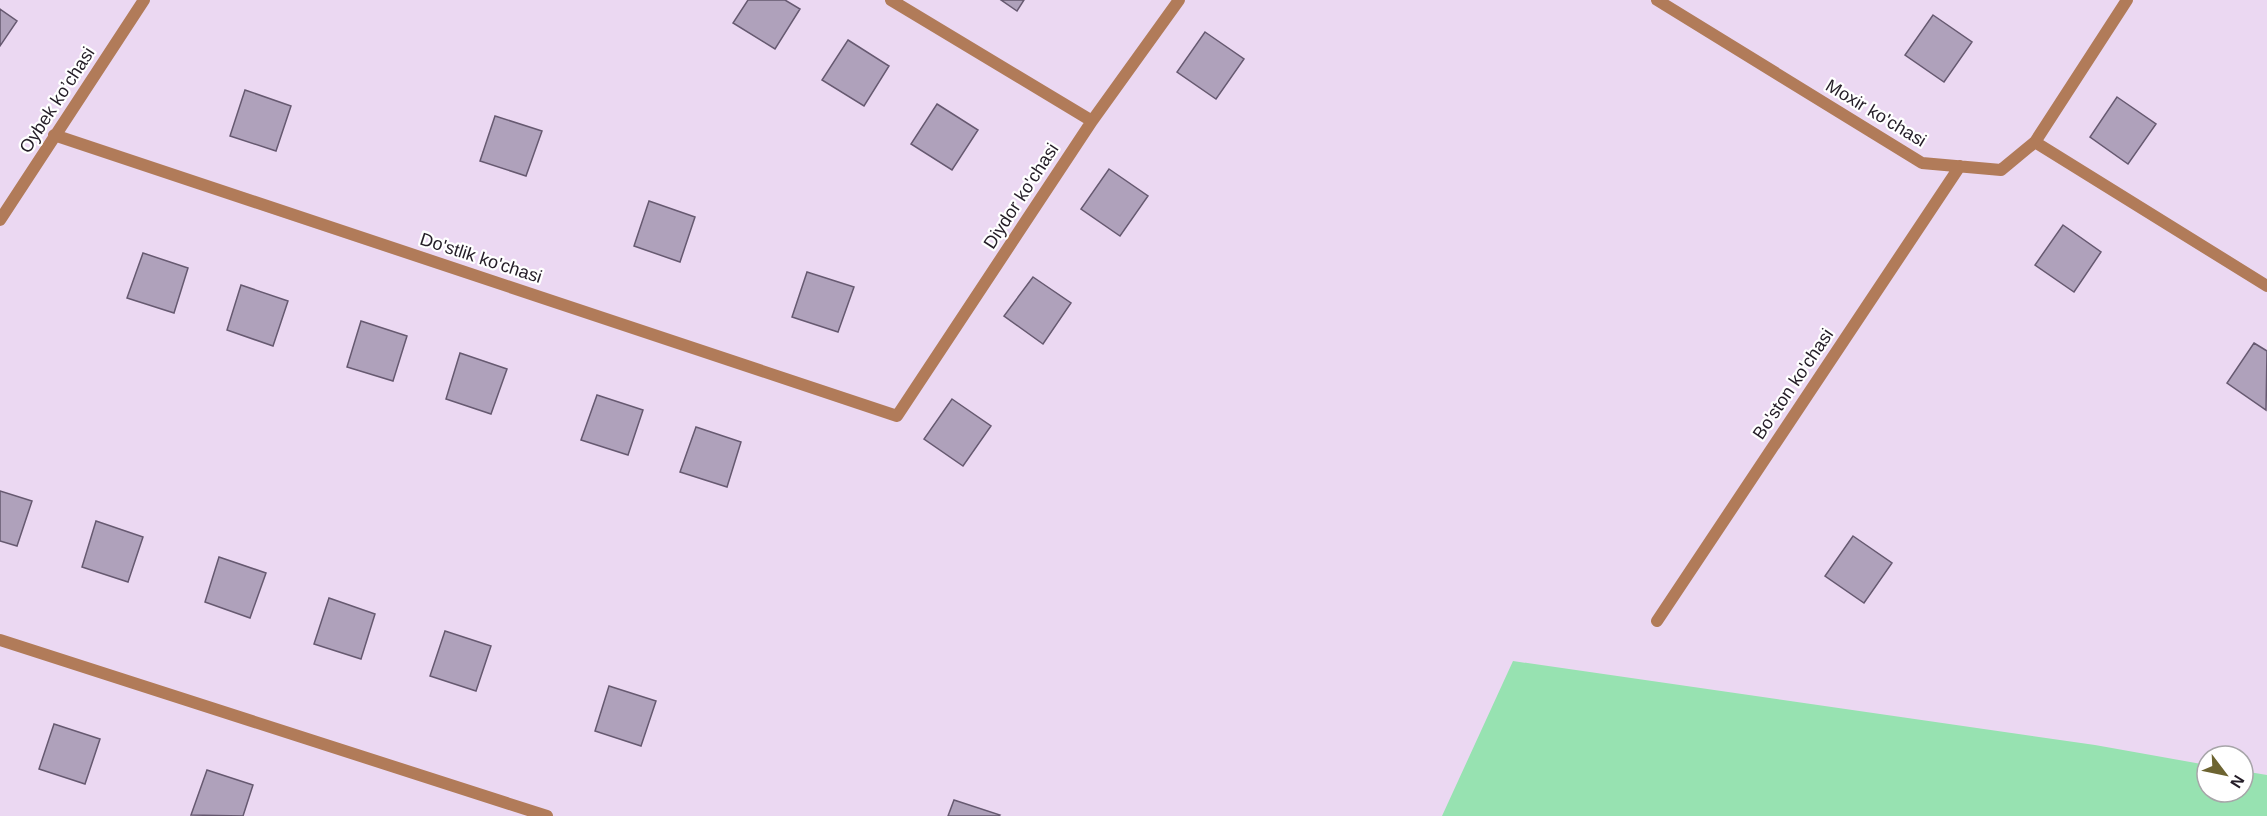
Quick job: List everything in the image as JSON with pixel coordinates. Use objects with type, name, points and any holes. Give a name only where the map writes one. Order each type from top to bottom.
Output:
[{"type":"street","name":"Oybek ko’chasi","points":[[0,220],[144,0]]},
{"type":"street","points":[[891,0],[1092,121]]},
{"type":"street","name":"Diydor ko'chasi","points":[[897,416],[1092,121],[1179,0]]},
{"type":"street","name":"Moxir ko'chasi","points":[[1657,0],[1922,163],[2001,170],[2035,142]]},
{"type":"street","points":[[2127,0],[2035,142],[2267,286]]},
{"type":"street","name":"Do'stlik ko'chasi","points":[[54,135],[897,416]]},
{"type":"street","name":"Bo'ston ko'chasi","points":[[1657,621],[1960,166]]},
{"type":"street","points":[[0,640],[548,816]]},
{"type":"green space","points":[[1513,661],[2095,745],[2195,763],[2195,804],[2255,804],[2255,773],[2267,775],[2267,816],[1442,816]]},
{"type":"building","points":[[748,0],[785,0],[800,9],[775,49],[733,23]]},
{"type":"building","points":[[1001,0],[1024,0],[1017,11]]},
{"type":"building","points":[[0,9],[17,21],[0,46]]},
{"type":"building","points":[[1933,15],[1972,42],[1944,82],[1905,55]]},
{"type":"building","points":[[1205,32],[1244,59],[1216,99],[1177,72]]},
{"type":"building","points":[[848,40],[889,66],[864,106],[822,80]]},
{"type":"building","points":[[245,90],[291,106],[276,151],[230,136]]},
{"type":"building","points":[[2117,97],[2156,124],[2128,164],[2090,137]]},
{"type":"building","points":[[937,104],[978,130],[952,170],[911,144]]},
{"type":"building","points":[[495,116],[542,131],[526,176],[480,161]]},
{"type":"building","points":[[1109,169],[1148,196],[1120,236],[1081,209]]},
{"type":"building","points":[[649,201],[695,217],[680,262],[634,246]]},
{"type":"building","points":[[2063,225],[2101,252],[2074,292],[2035,265]]},
{"type":"building","points":[[143,253],[188,268],[174,313],[127,298]]},
{"type":"building","points":[[807,272],[854,287],[838,332],[792,317]]},
{"type":"building","points":[[1033,277],[1071,303],[1043,344],[1004,316]]},
{"type":"building","points":[[241,285],[288,301],[273,346],[227,330]]},
{"type":"building","points":[[361,321],[407,336],[393,381],[347,367]]},
{"type":"building","points":[[2254,343],[2267,351],[2266,410],[2227,383]]},
{"type":"building","points":[[460,353],[507,369],[491,414],[446,399]]},
{"type":"building","points":[[597,395],[643,410],[628,455],[581,440]]},
{"type":"building","points":[[952,399],[991,426],[963,466],[924,439]]},
{"type":"building","points":[[696,427],[741,442],[727,487],[680,472]]},
{"type":"building","points":[[0,491],[32,501],[17,546],[0,541]]},
{"type":"building","points":[[96,521],[143,537],[128,582],[82,567]]},
{"type":"building","points":[[1853,536],[1892,563],[1864,603],[1825,576]]},
{"type":"building","points":[[219,557],[266,573],[250,618],[205,602]]},
{"type":"building","points":[[329,598],[375,614],[361,659],[314,644]]},
{"type":"building","points":[[445,631],[491,646],[476,691],[430,676]]},
{"type":"building","points":[[609,686],[656,701],[641,746],[595,731]]},
{"type":"building","points":[[54,724],[100,739],[85,784],[39,769]]},
{"type":"building","points":[[207,770],[253,785],[243,816],[191,815]]},
{"type":"building","points":[[954,800],[1000,815],[948,816]]}]
